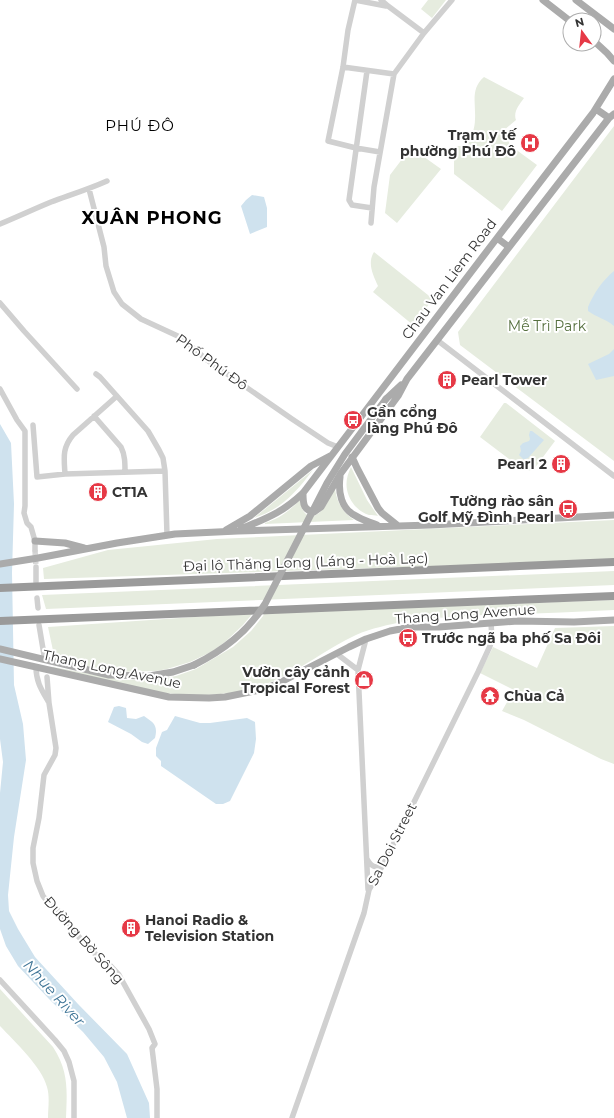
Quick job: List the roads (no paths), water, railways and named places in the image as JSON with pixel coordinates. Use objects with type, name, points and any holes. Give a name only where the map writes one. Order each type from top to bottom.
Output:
[{"type":"highway","name":"Đại lộ Thăng Long (Láng - Hoà Lạc)","points":[[0,588],[614,562]]},
{"type":"highway","points":[[0,621],[614,596]]},
{"type":"main road","points":[[542,0],[562,15]]},
{"type":"main road","points":[[576,0],[614,29]]},
{"type":"main road","points":[[602,48],[614,61]]},
{"type":"main road","name":"Chau Van Liem Road","points":[[238,531],[280,512],[303,494],[596,109],[614,79]]},
{"type":"main road","points":[[596,109],[612,116]]},
{"type":"main road","name":"Chau Van Liem Road","points":[[303,494],[303,504],[306,508],[309,511],[318,511],[340,473],[398,396],[407,379],[612,116]]},
{"type":"main road","points":[[497,238],[509,247]]},
{"type":"main road","points":[[0,649],[109,675],[124,676],[139,676],[173,672],[194,665],[213,655],[229,644],[257,616],[327,483],[345,454],[386,399],[407,379]]},
{"type":"main road","points":[[224,532],[250,516],[311,466],[333,454]]},
{"type":"main road","points":[[352,457],[356,468],[378,508],[397,525]]},
{"type":"main road","points":[[340,473],[340,494],[346,507],[356,517],[381,526]]},
{"type":"main road","points":[[0,564],[85,548],[167,535],[238,531],[431,525],[614,515]]},
{"type":"main road","points":[[35,541],[66,543],[85,548]]},
{"type":"main road","name":"Thang Long Avenue","points":[[0,659],[169,697],[209,698],[232,696],[281,682],[366,639],[390,631],[411,627],[439,627],[518,621],[574,622],[614,620]]},
{"type":"street","points":[[380,152],[328,141],[348,30],[355,0],[388,6]]},
{"type":"street","points":[[381,0],[424,33]]},
{"type":"street","points":[[371,223],[380,152],[394,74],[424,33],[452,0]]},
{"type":"street","points":[[342,67],[394,74]]},
{"type":"street","points":[[367,71],[349,200],[352,205],[372,208]]},
{"type":"street","points":[[0,224],[56,200],[89,189],[107,181]]},
{"type":"street","name":"Phố Phú Đô","points":[[89,189],[104,247],[106,266],[114,292],[122,304],[140,319],[182,338],[207,360],[292,419],[338,447]]},
{"type":"street","points":[[0,303],[76,389]]},
{"type":"street","points":[[437,340],[614,476]]},
{"type":"street","points":[[96,374],[148,431],[155,441],[163,458],[165,471],[167,535]]},
{"type":"street","points":[[0,389],[17,420],[25,431],[24,513],[27,523],[31,527],[35,541],[35,550]]},
{"type":"street","points":[[65,474],[64,455],[65,447],[68,441],[117,396]]},
{"type":"street","points":[[94,416],[121,447],[125,459],[125,472]]},
{"type":"street","points":[[34,425],[37,477],[65,474],[165,471]]},
{"type":"street","points":[[36,566],[36,582]]},
{"type":"street","points":[[37,598],[38,608]]},
{"type":"street","name":"Sa Doi Street","points":[[292,1118],[364,913],[368,890],[383,864],[486,656],[492,638],[491,623]]},
{"type":"street","points":[[39,625],[44,655]]},
{"type":"street","points":[[366,639],[358,670],[368,890]]},
{"type":"street","points":[[337,654],[358,670]]},
{"type":"street","name":"Đường Bờ Sông","points":[[36,667],[36,677],[41,690],[49,703],[56,748],[55,755],[43,780],[39,818],[33,848],[33,869],[43,896],[62,914],[94,953],[104,959],[119,975],[149,1029],[155,1044],[152,1048],[157,1089],[158,1118]]},
{"type":"street","points":[[46,677],[49,703]]},
{"type":"street","points":[[367,859],[371,866],[374,867],[379,867],[383,864]]},
{"type":"street","points":[[0,980],[55,1040],[64,1051],[70,1062],[74,1081],[74,1118]]},
{"type":"water","points":[[252,195],[264,197],[267,208],[267,227],[250,234],[241,206]]},
{"type":"water","points":[[614,271],[614,326],[588,311],[588,307],[599,288]]},
{"type":"water","points":[[614,349],[614,376],[596,380],[588,364],[609,354]]},
{"type":"water","name":"Nhue River","points":[[0,424],[11,443],[14,504],[12,573],[14,685],[23,724],[26,760],[14,837],[8,895],[9,911],[35,957],[127,1054],[149,1103],[150,1118],[127,1118],[117,1082],[104,1057],[83,1032],[18,966],[6,946],[0,929],[0,793],[3,762],[0,739]]},
{"type":"water","points":[[530,431],[544,440],[528,458],[523,459],[519,455],[521,451],[520,446],[529,441]]},
{"type":"water","points":[[119,706],[126,708],[127,718],[136,719],[144,716],[153,723],[156,730],[155,738],[148,744],[142,742],[131,734],[108,722],[114,707]]},
{"type":"water","points":[[175,716],[200,723],[247,718],[255,722],[256,739],[254,753],[230,801],[223,804],[216,804],[161,766],[161,761],[156,756],[156,748],[162,732],[167,730]]},
{"type":"tunnel","points":[[35,550],[36,567]]},
{"type":"place","name":"Trạm y tế phường Phú Đô","points":[[530,143]]},
{"type":"place","name":"Pearl Tower","points":[[447,380]]},
{"type":"place","name":"Gần cổng làng Phú Đô","points":[[353,420]]},
{"type":"place","name":"Pearl 2","points":[[561,464]]},
{"type":"place","name":"CT1A","points":[[98,492]]},
{"type":"place","name":"Tường rào sân Golf Mỹ Đình Pearl","points":[[568,509]]},
{"type":"place","name":"Trước ngã ba phố Sa Đôi","points":[[408,638]]},
{"type":"place","name":"Vườn cây cảnh Tropical Forest","points":[[364,680]]},
{"type":"place","name":"Chùa Cả","points":[[490,696]]},
{"type":"place","name":"Hanoi Radio & Television Station","points":[[131,928]]},
{"type":"district","name":"PHÚ ĐÔ","points":[[140,126]]},
{"type":"district","name":"XUÂN PHONG","points":[[152,218]]},
{"type":"park label","name":"Mễ Trì Park","points":[[547,326]]}]
